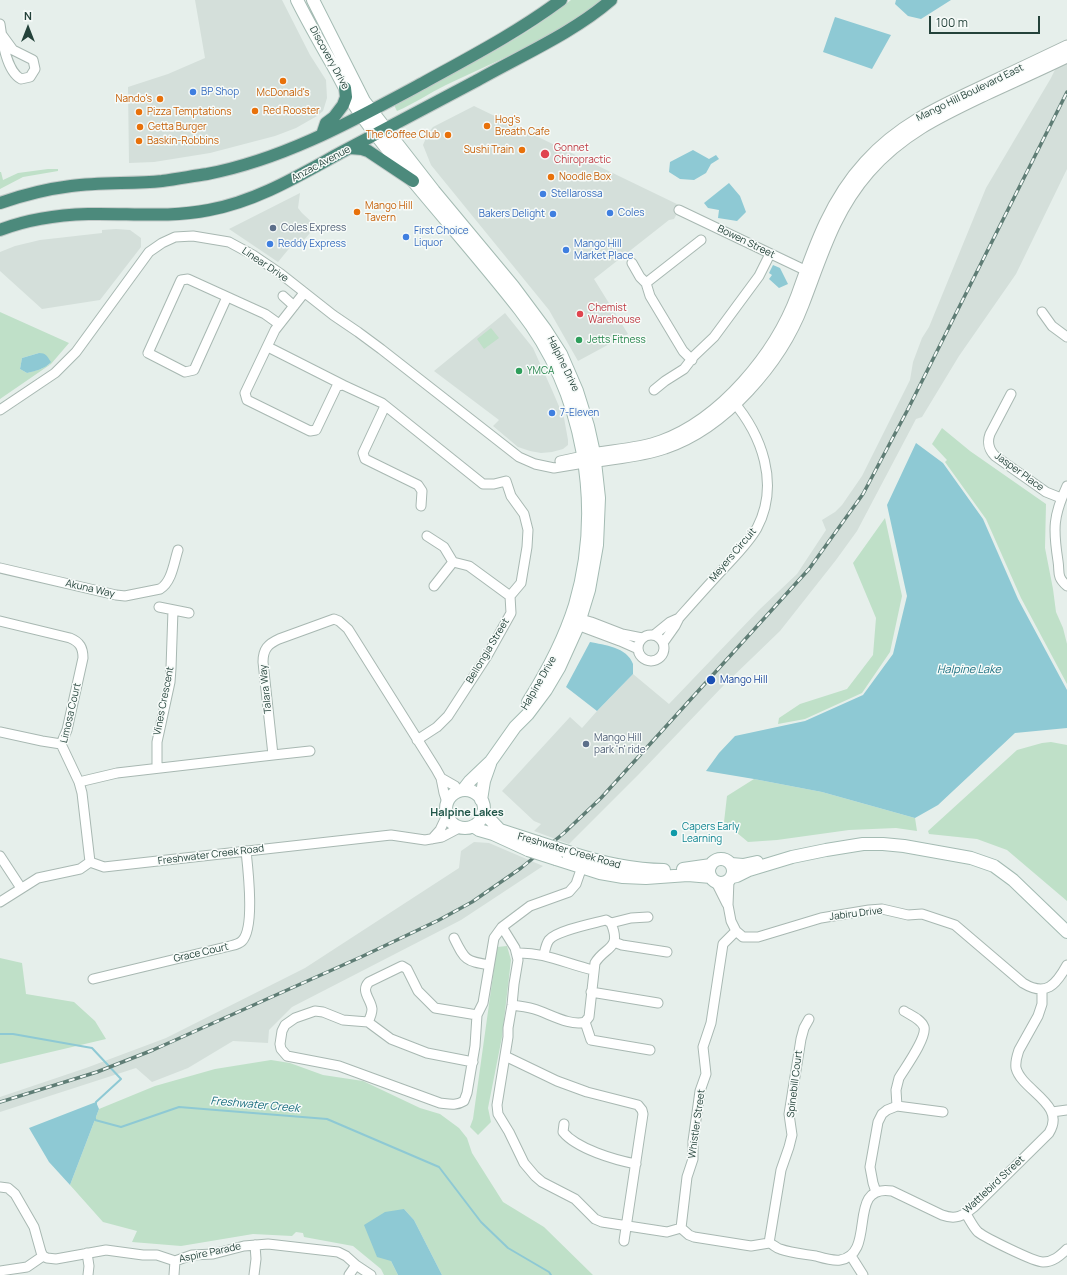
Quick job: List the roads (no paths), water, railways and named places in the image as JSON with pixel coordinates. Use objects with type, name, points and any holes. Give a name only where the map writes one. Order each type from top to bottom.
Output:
[{"type":"highway","points":[[0,203],[26,195],[70,186],[162,181],[222,171],[264,159],[322,135],[367,113],[506,37],[561,0]]},
{"type":"highway","name":"Anzac Avenue","points":[[0,230],[25,222],[56,216],[89,214],[168,215],[230,206],[267,192],[381,132],[564,32],[589,17],[611,0]]},
{"type":"highway","points":[[322,135],[326,123],[334,117],[343,105],[346,97],[345,88]]},
{"type":"highway","points":[[350,148],[368,151],[413,181]]},
{"type":"main road","name":"Discovery Drive","points":[[297,0],[355,106],[367,113]]},
{"type":"main road","name":"Discovery Drive","points":[[313,0],[364,101],[367,113]]},
{"type":"main road","points":[[367,113],[381,132]]},
{"type":"main road","name":"Halpine Drive","points":[[381,132],[413,181],[520,310],[540,339],[559,374],[570,401],[579,434],[589,458]]},
{"type":"main road","name":"Halpine Drive","points":[[381,132],[434,191],[518,292],[545,329],[561,354],[577,391],[588,426],[589,458],[587,542],[575,621],[559,668],[546,690],[528,714],[515,727],[491,761],[461,790]]},
{"type":"main road","name":"Halpine Drive","points":[[481,800],[485,775],[491,761]]},
{"type":"main road","points":[[461,790],[474,792],[481,800],[483,806],[481,818],[467,826],[455,824],[450,820],[446,810],[447,802],[454,793],[461,790]]},
{"type":"main road","name":"Freshwater Creek Road","points":[[483,812],[500,830],[533,846]]},
{"type":"main road","name":"Freshwater Creek Road","points":[[467,826],[561,855],[583,863],[600,873],[623,877],[646,878],[713,875]]},
{"type":"main road","points":[[730,864],[747,864],[802,848],[856,839],[884,838],[905,840],[974,853],[991,859],[1014,873],[1046,905],[1067,920]]},
{"type":"main road","points":[[730,878],[733,870],[730,864],[726,861],[716,861],[713,875],[723,883],[730,878],[749,870],[806,854],[863,844],[904,846],[971,858],[994,866],[1013,880],[1067,932]]},
{"type":"street","points":[[0,24],[2,43],[13,73],[21,79],[27,79],[35,72],[34,63],[30,58],[13,50],[2,35]]},
{"type":"street","name":"Mango Hill Boulevard East","points":[[810,273],[820,233],[840,195],[865,162],[890,138],[913,121],[938,107],[1067,46]]},
{"type":"street","name":"Mango Hill Boulevard East","points":[[810,273],[843,207],[861,181],[884,155],[901,141],[929,122],[1067,57]]},
{"type":"street","name":"Bowen Street","points":[[679,210],[810,273]]},
{"type":"street","name":"Linear Drive","points":[[0,410],[55,373],[76,352],[149,252],[162,243],[175,237],[193,236],[229,242],[253,255],[281,274],[333,316],[358,332],[514,454],[530,462],[545,465],[589,458]]},
{"type":"street","points":[[646,283],[701,240]]},
{"type":"street","points":[[654,390],[684,368],[714,337],[759,276],[770,254]]},
{"type":"street","points":[[632,263],[640,277],[646,283],[650,296],[683,351],[692,360]]},
{"type":"street","points":[[589,458],[645,445],[671,437],[732,400],[773,345],[810,273]]},
{"type":"street","points":[[227,297],[194,370],[185,372],[148,353],[181,280],[188,279],[265,314],[279,324]]},
{"type":"street","points":[[304,293],[279,324],[245,393],[247,400],[310,431],[316,430],[337,386],[343,385]]},
{"type":"street","points":[[283,296],[294,306]]},
{"type":"street","points":[[1042,312],[1052,326],[1067,337]]},
{"type":"street","points":[[268,347],[382,403],[483,484],[494,484],[506,481],[512,496],[524,514],[528,530],[527,547],[521,583],[510,596],[469,566],[453,562],[444,547],[427,536]]},
{"type":"street","name":"Jasper Place","points":[[1011,394],[990,434],[988,441],[990,450],[995,456],[1046,492],[1061,498]]},
{"type":"street","name":"Meyers Circuit","points":[[663,644],[679,618],[752,536],[759,524],[767,500],[768,477],[764,457],[747,421],[732,400]]},
{"type":"street","points":[[385,406],[363,453],[365,459],[418,486],[422,491],[421,506]]},
{"type":"street","points":[[1067,486],[1061,498],[1055,522],[1055,541],[1059,562],[1059,576],[1062,582],[1067,586]]},
{"type":"street","name":"Akuna Way","points":[[0,568],[125,596],[160,589],[165,586],[178,550]]},
{"type":"street","points":[[434,586],[453,562]]},
{"type":"street","name":"Bellongia Street","points":[[418,740],[437,727],[448,716],[487,656],[511,614],[510,596]]},
{"type":"street","points":[[159,607],[190,614]]},
{"type":"street","name":"Vines Crescent","points":[[157,768],[157,742],[170,682],[173,610]]},
{"type":"street","name":"Meyers Circuit","points":[[654,635],[679,618]]},
{"type":"street","name":"Talara Way","points":[[273,755],[263,662],[264,650],[272,642],[279,639],[334,620],[340,621],[348,629],[441,778],[447,802]]},
{"type":"street","name":"Limosa Court","points":[[0,621],[70,638],[81,645],[83,649],[83,658],[67,730],[61,744],[79,782],[82,793],[90,862]]},
{"type":"street","points":[[575,621],[642,638],[645,636],[654,635],[661,640],[663,644],[664,647],[662,655],[651,661],[643,658],[638,649],[638,645],[642,638]]},
{"type":"street","points":[[575,621],[638,649]]},
{"type":"street","points":[[0,732],[61,744]]},
{"type":"street","points":[[79,782],[117,773],[310,751]]},
{"type":"street","name":"Talara Way","points":[[441,778],[461,790]]},
{"type":"street","points":[[432,839],[440,830],[447,815]]},
{"type":"street","name":"Freshwater Creek Road","points":[[90,862],[104,867],[385,836],[399,836],[421,840],[432,839],[442,837],[467,826]]},
{"type":"street","name":"Grace Court","points":[[93,979],[238,944],[246,934],[250,895],[246,851]]},
{"type":"street","points":[[0,856],[21,888]]},
{"type":"street","points":[[0,902],[21,888],[44,876],[77,870],[90,862]]},
{"type":"street","points":[[473,1062],[427,1053],[391,1039],[368,1022],[343,1020],[323,1012],[304,1014],[295,1018],[285,1025],[280,1037],[281,1049],[287,1056],[339,1066],[430,1100],[456,1105],[464,1101],[473,1062],[477,1015],[483,1003],[494,938],[502,926],[530,906],[570,892],[576,884],[583,863]]},
{"type":"street","points":[[713,875],[728,905]]},
{"type":"street","points":[[730,878],[728,905],[731,921],[736,931]]},
{"type":"street","name":"Jabiru Drive","points":[[736,931],[743,937],[758,937],[821,918],[876,910],[892,911],[908,915],[922,914],[955,925],[1023,983],[1030,987],[1042,989]]},
{"type":"street","points":[[611,923],[631,918],[648,917]]},
{"type":"street","points":[[544,955],[549,939],[554,936],[602,920],[606,920],[611,923],[615,937],[614,942],[612,946],[594,963],[588,1017],[585,1022],[591,1040],[650,1050]]},
{"type":"street","points":[[502,926],[517,953],[517,964],[497,1109],[498,1114],[528,1169],[542,1182],[575,1199],[595,1220],[626,1227],[667,1232],[680,1228],[689,1235],[700,1238],[751,1246],[769,1243],[780,1249],[835,1260],[845,1259],[851,1256],[858,1246],[866,1204],[870,1197],[876,1192],[870,1167],[880,1118],[887,1110],[898,1106],[943,1112]]},
{"type":"street","name":"Whistler Street","points":[[680,1228],[687,1177],[693,1159],[693,1141],[700,1091],[706,1074],[703,1047],[711,1023],[723,944],[736,931]]},
{"type":"street","points":[[454,938],[461,953],[467,959],[489,965]]},
{"type":"street","points":[[614,942],[622,945],[667,952]]},
{"type":"street","points":[[517,953],[544,955],[593,970]]},
{"type":"street","points":[[1067,965],[1058,980],[1049,988],[1042,989],[1041,1010],[1016,1056],[1016,1064],[1020,1075],[1048,1104],[1052,1112],[1067,1110]]},
{"type":"street","points":[[368,1022],[372,1014],[372,1008],[365,992],[366,985],[369,982],[402,966],[407,969],[418,990],[435,1008],[477,1015]]},
{"type":"street","points":[[591,992],[658,1003]]},
{"type":"street","points":[[512,1005],[534,1009],[577,1023],[585,1022]]},
{"type":"street","points":[[898,1106],[897,1084],[899,1078],[921,1041],[924,1032],[922,1023],[904,1011]]},
{"type":"street","name":"Spinebill Court","points":[[769,1243],[781,1170],[792,1135],[789,1114],[801,1039],[804,1028],[810,1019]]},
{"type":"street","points":[[505,1056],[557,1081],[587,1092],[638,1104],[642,1110],[643,1114],[624,1241]]},
{"type":"street","name":"Wattlebird Street","points":[[876,1192],[884,1190],[892,1191],[947,1217],[958,1217],[966,1214],[1046,1137],[1053,1125],[1052,1112]]},
{"type":"street","points":[[564,1124],[563,1132],[572,1140],[614,1159],[636,1164]]},
{"type":"street","points":[[0,1187],[8,1188],[14,1194],[34,1227],[43,1256],[27,1267],[0,1271]]},
{"type":"street","points":[[966,1214],[975,1228],[984,1236],[1038,1262],[1048,1262],[1056,1259],[1067,1249]]},
{"type":"street","points":[[254,1275],[256,1259],[255,1244]]},
{"type":"street","name":"Aspire Parade","points":[[43,1256],[56,1259],[109,1250],[143,1255],[157,1255],[175,1261],[192,1255],[213,1254],[255,1244],[276,1244],[338,1252],[372,1275]]},
{"type":"street","points":[[87,1253],[89,1266],[88,1275]]},
{"type":"street","points":[[851,1256],[863,1275]]},
{"type":"street","points":[[174,1275],[175,1261]]},
{"type":"street","points":[[349,1275],[356,1265]]},
{"type":"water","points":[[896,0],[951,0],[921,19],[908,16],[895,4]]},
{"type":"water","points":[[835,17],[891,35],[872,69],[823,52]]},
{"type":"water","points":[[693,150],[709,159],[716,155],[719,159],[711,164],[706,173],[694,180],[680,179],[669,172],[670,162]]},
{"type":"water","points":[[729,183],[740,196],[746,212],[737,221],[718,218],[719,210],[708,208],[704,203]]},
{"type":"water","points":[[773,265],[780,268],[788,284],[779,288],[769,279],[772,275],[769,273]]},
{"type":"water","points":[[39,353],[45,354],[51,362],[43,368],[27,373],[20,369],[22,358]]},
{"type":"water","name":"Halpine Lake","points":[[916,443],[943,463],[983,519],[1018,599],[1067,690],[1067,728],[1015,733],[938,805],[915,818],[822,792],[706,771],[719,753],[735,736],[805,721],[863,695],[893,654],[907,596],[887,505]]},
{"type":"water","points":[[590,642],[620,650],[630,658],[633,664],[633,674],[597,711],[566,687]]},
{"type":"water","points":[[96,1102],[99,1109],[70,1185],[49,1162],[29,1128]]},
{"type":"water","points":[[404,1209],[414,1220],[442,1275],[398,1275],[391,1261],[377,1257],[364,1225],[385,1212]]},
{"type":"waterway","name":"Freshwater Creek","points":[[0,1034],[13,1034],[92,1048],[121,1079],[96,1102],[96,1104]]},
{"type":"waterway","name":"Freshwater Creek","points":[[95,1118],[95,1120],[121,1127],[179,1107],[327,1119],[439,1167],[481,1222],[508,1248],[549,1272],[551,1275]]},
{"type":"railway","points":[[0,1102],[97,1072],[153,1050],[361,957],[439,920],[472,902],[521,868],[564,833],[601,798],[809,569],[863,494],[907,411],[1067,92]]},
{"type":"place","name":"McDonald's","points":[[283,81]]},
{"type":"place","name":"BP Shop","points":[[193,92]]},
{"type":"place","name":"Nando's","points":[[160,99]]},
{"type":"place","name":"Red Rooster","points":[[255,111]]},
{"type":"place","name":"Pizza Temptations","points":[[139,112]]},
{"type":"place","name":"Hog's Breath Cafe","points":[[487,126]]},
{"type":"place","name":"Getta Burger","points":[[140,127]]},
{"type":"place","name":"The Coffee Club","points":[[448,135]]},
{"type":"place","name":"Baskin-Robbins","points":[[139,141]]},
{"type":"place","name":"Sushi Train","points":[[522,150]]},
{"type":"place","name":"Gonnet Chiropractic","points":[[545,154]]},
{"type":"place","name":"Noodle Box","points":[[551,177]]},
{"type":"place","name":"Stellarossa","points":[[543,194]]},
{"type":"place","name":"Mango Hill Tavern","points":[[357,212]]},
{"type":"place","name":"Coles","points":[[610,213]]},
{"type":"place","name":"Bakers Delight","points":[[553,214]]},
{"type":"place","name":"Coles Express","points":[[273,228]]},
{"type":"place","name":"First Choice Liquor","points":[[406,237]]},
{"type":"place","name":"Reddy Express","points":[[270,244]]},
{"type":"place","name":"Mango Hill Market Place","points":[[566,250]]},
{"type":"place","name":"Chemist Warehouse","points":[[580,314]]},
{"type":"place","name":"Jetts Fitness","points":[[579,340]]},
{"type":"place","name":"YMCA","points":[[519,371]]},
{"type":"place","name":"7-Eleven","points":[[552,413]]},
{"type":"place","name":"Mango Hill","points":[[711,680]]},
{"type":"place","name":"Mango Hill park 'n' ride","points":[[586,744]]},
{"type":"place","name":"Capers Early Learning","points":[[674,833]]},
{"type":"district","name":"Halpine Lakes","points":[[467,813]]}]
